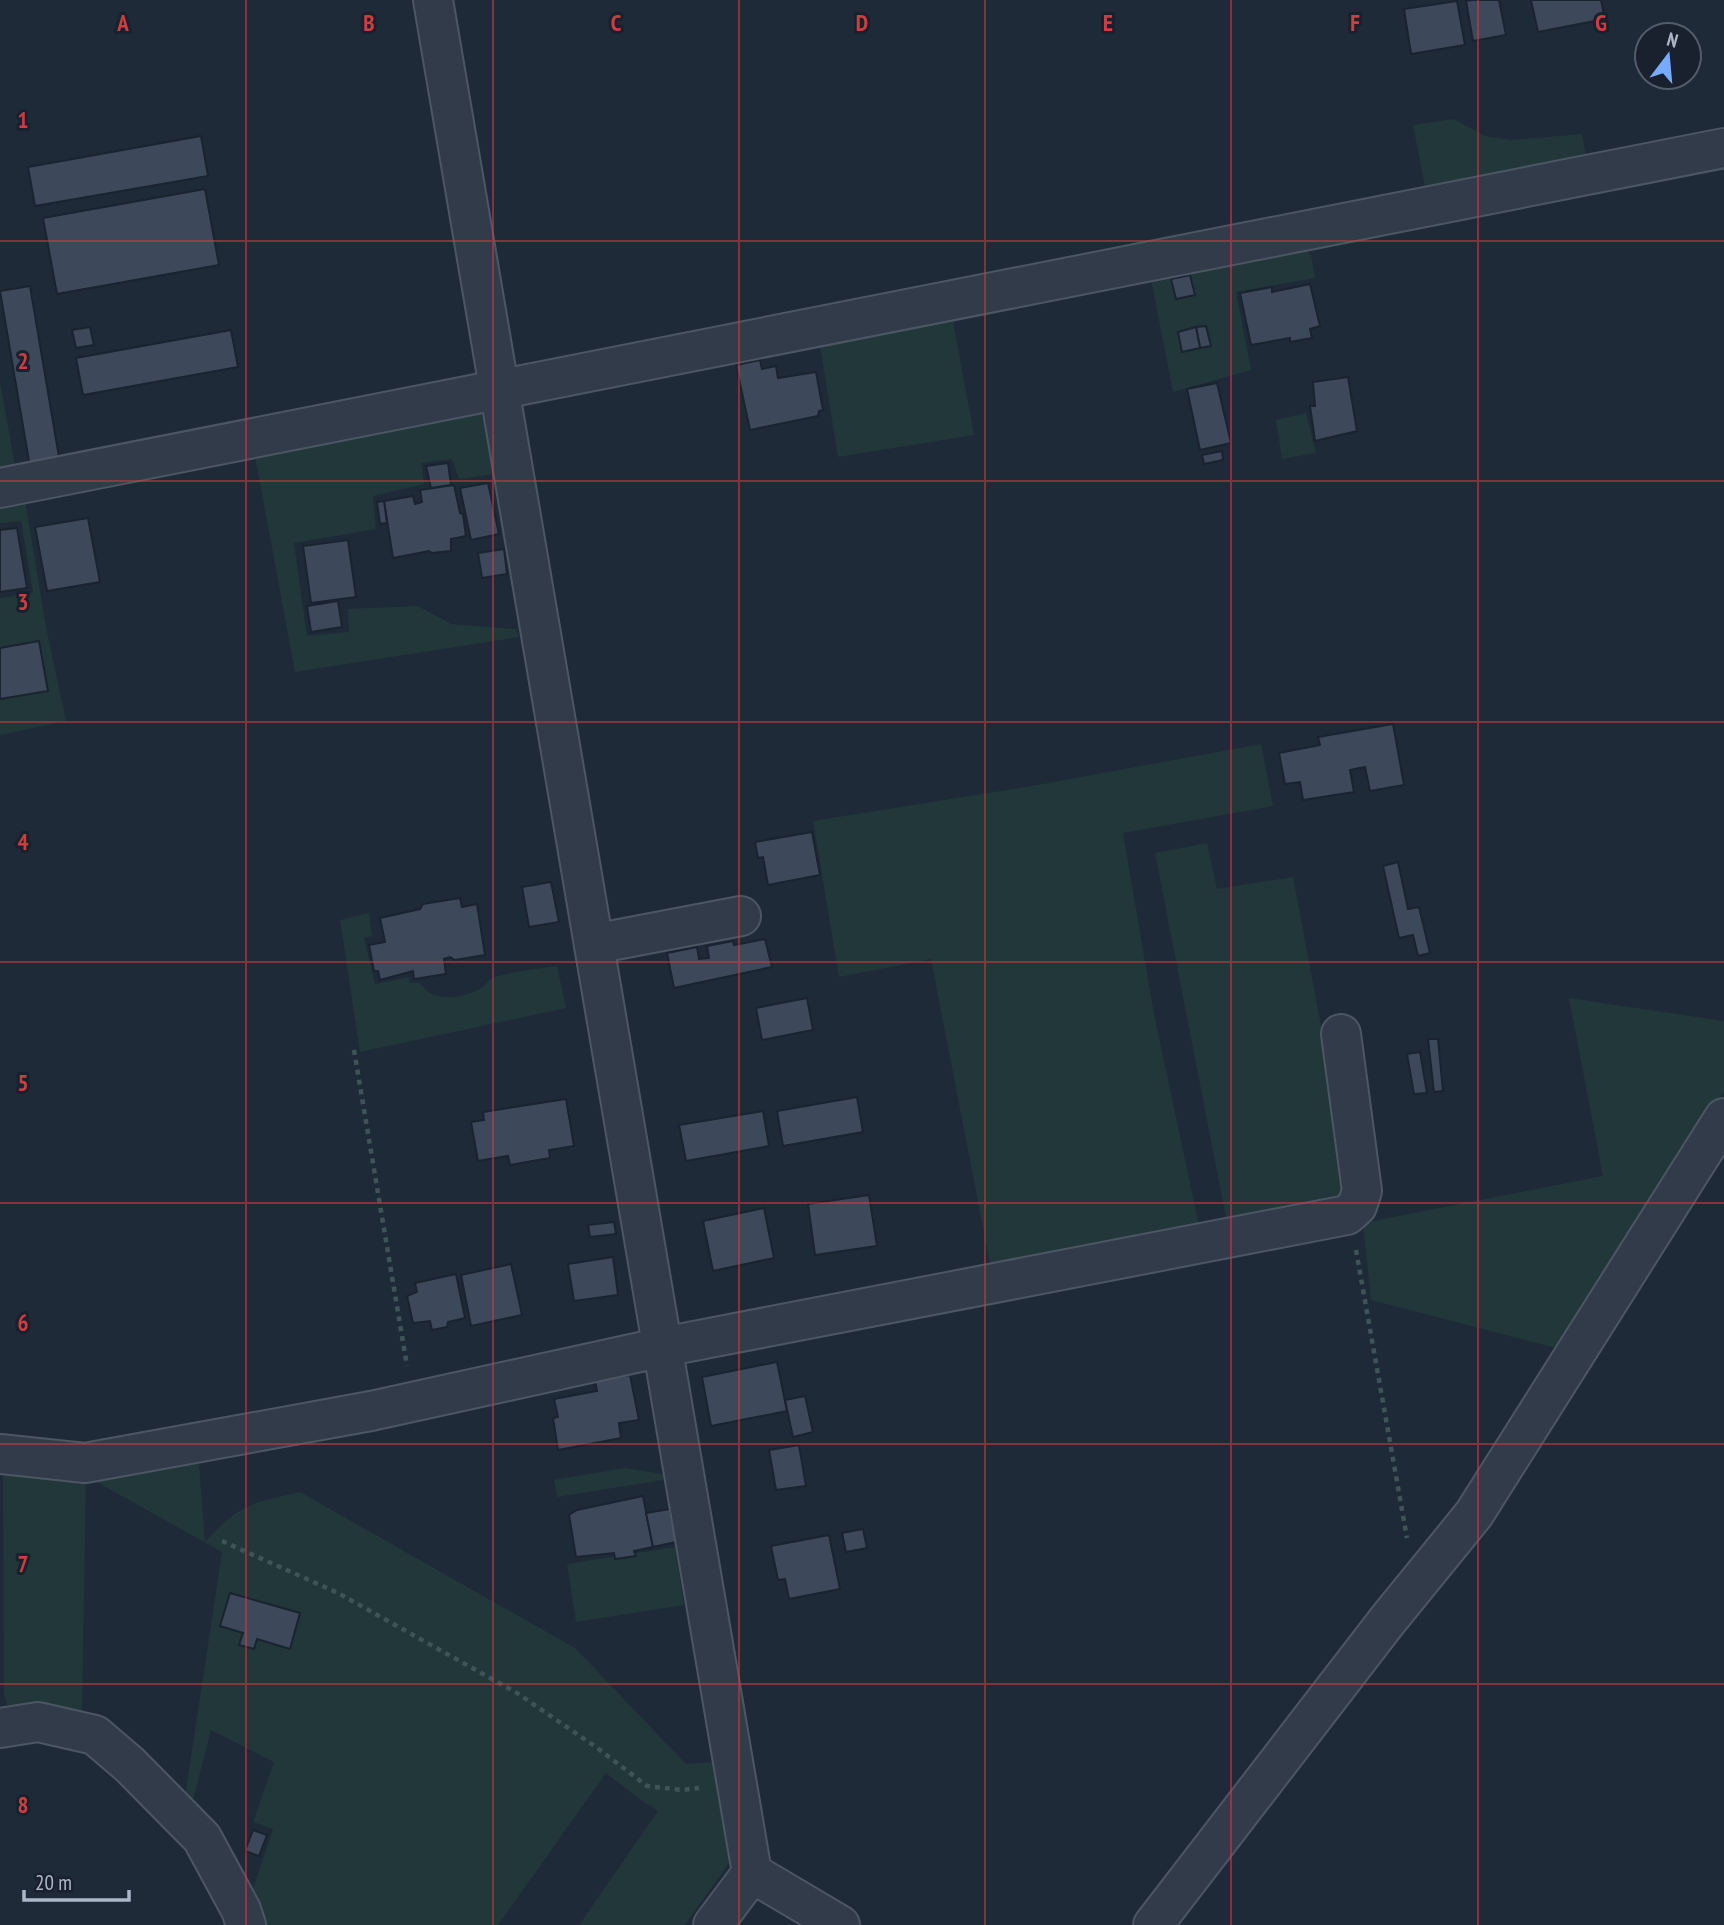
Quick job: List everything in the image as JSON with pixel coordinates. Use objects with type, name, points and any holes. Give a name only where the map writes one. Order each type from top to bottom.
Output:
[{"type":"street","points":[[433,0],[752,1873],[713,1925]]},
{"type":"street","points":[[0,488],[1724,148]]},
{"type":"street","points":[[594,944],[741,916]]},
{"type":"street","points":[[0,1454],[85,1463],[412,1401],[663,1347],[1347,1215],[1357,1206],[1362,1191],[1341,1034]]},
{"type":"street","points":[[1153,1925],[1474,1514],[1724,1118]]},
{"type":"street","points":[[0,1728],[38,1723],[95,1735],[130,1765],[202,1838],[241,1910],[246,1925]]},
{"type":"street","points":[[752,1873],[840,1925]]},
{"type":"path","points":[[354,1050],[412,1401]]},
{"type":"path","points":[[1347,1215],[1354,1238],[1406,1536],[1424,1575]]},
{"type":"path","points":[[222,1541],[338,1593],[517,1693],[647,1786],[682,1790],[737,1782]]},
{"type":"green space","points":[[1454,119],[1485,136],[1511,140],[1582,134],[1587,161],[1425,187],[1413,125]]},
{"type":"green space","points":[[1302,247],[1311,255],[1315,278],[1236,292],[1251,370],[1173,392],[1151,279]]},
{"type":"green space","points":[[953,321],[974,435],[838,457],[820,346]]},
{"type":"green space","points":[[0,382],[16,471],[0,474]]},
{"type":"green space","points":[[476,410],[487,419],[495,474],[459,479],[452,459],[421,463],[424,484],[373,496],[376,529],[294,543],[307,636],[349,632],[348,609],[418,606],[451,624],[516,629],[519,637],[295,672],[254,451]]},
{"type":"green space","points":[[1306,413],[1316,453],[1282,459],[1276,420]]},
{"type":"green space","points":[[24,494],[46,627],[66,721],[0,735],[0,699],[48,690],[39,641],[0,648],[0,598],[33,593],[21,521],[0,523],[0,497]]},
{"type":"green space","points":[[1261,744],[1273,806],[1123,833],[1154,1014],[1200,1230],[992,1274],[931,959],[839,977],[813,821],[1032,786]]},
{"type":"green space","points":[[1207,843],[1217,889],[1293,877],[1352,1189],[1337,1206],[1228,1228],[1155,853]]},
{"type":"green space","points":[[369,913],[372,936],[364,938],[375,984],[409,977],[409,983],[420,983],[433,994],[450,997],[468,994],[497,976],[557,966],[566,1008],[360,1052],[340,920]]},
{"type":"green space","points":[[1569,998],[1724,1021],[1724,1092],[1556,1348],[1371,1300],[1363,1223],[1603,1176]]},
{"type":"green space","points":[[198,1451],[205,1542],[237,1512],[270,1499],[300,1492],[575,1648],[686,1764],[715,1762],[731,1860],[685,1925],[579,1925],[658,1811],[606,1773],[498,1925],[264,1925],[252,1892],[273,1829],[253,1822],[274,1762],[211,1730],[193,1800],[185,1797],[222,1552],[86,1476],[82,1711],[7,1705],[4,1694],[3,1462]],"holes":[[[230,1593],[300,1613],[290,1649],[257,1639],[240,1644],[243,1633]]]},
{"type":"green space","points":[[625,1468],[663,1474],[663,1480],[557,1497],[554,1480]]},
{"type":"green space","points":[[675,1547],[684,1605],[576,1622],[567,1564]]},
{"type":"building","points":[[1499,0],[1506,35],[1473,41],[1466,1]]},
{"type":"building","points":[[1531,0],[1601,0],[1605,19],[1538,32]]},
{"type":"building","points":[[1457,1],[1465,45],[1411,54],[1404,9]]},
{"type":"building","points":[[201,136],[208,176],[35,206],[28,167]]},
{"type":"building","points":[[205,189],[219,265],[57,294],[43,218]]},
{"type":"building","points":[[1190,275],[1195,295],[1176,299],[1171,279]]},
{"type":"building","points":[[1310,284],[1320,326],[1310,329],[1312,338],[1290,342],[1290,338],[1251,345],[1240,293],[1272,287],[1272,292]]},
{"type":"building","points":[[30,286],[60,463],[30,467],[0,291]]},
{"type":"building","points":[[1206,326],[1211,346],[1200,348],[1196,327]]},
{"type":"building","points":[[90,327],[94,345],[76,348],[72,330]]},
{"type":"building","points":[[1196,327],[1200,348],[1182,352],[1178,332]]},
{"type":"building","points":[[231,330],[238,367],[83,395],[76,358]]},
{"type":"building","points":[[760,360],[762,369],[776,366],[778,378],[816,372],[823,410],[819,411],[818,416],[750,430],[736,365]]},
{"type":"building","points":[[1348,377],[1357,431],[1315,441],[1310,406],[1315,406],[1313,382]]},
{"type":"building","points":[[1217,383],[1231,443],[1200,450],[1187,389]]},
{"type":"building","points":[[1222,451],[1223,460],[1204,464],[1202,455]]},
{"type":"building","points":[[448,463],[451,485],[431,488],[426,466]]},
{"type":"building","points":[[488,483],[499,534],[471,540],[460,488]]},
{"type":"building","points":[[454,485],[460,513],[463,514],[466,536],[451,539],[451,551],[429,551],[393,558],[384,501],[413,496],[415,504],[422,502],[420,490]]},
{"type":"building","points":[[384,501],[387,523],[380,524],[377,502]]},
{"type":"building","points":[[88,518],[100,582],[47,591],[35,527]]},
{"type":"building","points":[[17,528],[27,588],[0,592],[0,530]]},
{"type":"building","points":[[348,540],[356,597],[311,603],[303,546]]},
{"type":"building","points":[[504,549],[507,574],[482,578],[478,553]]},
{"type":"building","points":[[338,601],[342,627],[311,632],[307,606]]},
{"type":"building","points":[[39,641],[48,691],[0,699],[0,648]]},
{"type":"building","points":[[1393,724],[1404,785],[1370,791],[1365,767],[1350,770],[1354,792],[1303,800],[1300,782],[1285,784],[1279,753],[1320,745],[1318,737]]},
{"type":"building","points":[[812,832],[820,875],[768,885],[763,857],[758,858],[755,842]]},
{"type":"building","points":[[1398,862],[1408,909],[1419,907],[1430,953],[1418,956],[1413,935],[1399,938],[1383,866]]},
{"type":"building","points":[[551,882],[559,922],[529,927],[522,887]]},
{"type":"building","points":[[460,898],[462,907],[477,904],[485,955],[444,959],[446,974],[414,979],[413,971],[380,980],[378,971],[374,971],[369,945],[385,942],[380,918],[420,909],[423,904]]},
{"type":"building","points":[[765,939],[772,967],[674,988],[667,953],[697,947],[699,959],[709,958],[707,946],[733,941],[734,945]]},
{"type":"building","points":[[807,998],[813,1030],[762,1040],[756,1008]]},
{"type":"building","points":[[1428,1039],[1438,1039],[1443,1091],[1434,1092]]},
{"type":"building","points":[[1420,1052],[1427,1093],[1414,1094],[1407,1054]]},
{"type":"building","points":[[857,1097],[863,1132],[783,1146],[777,1111]]},
{"type":"building","points":[[566,1099],[574,1146],[549,1150],[550,1158],[510,1165],[508,1156],[478,1161],[471,1122],[484,1120],[483,1112]]},
{"type":"building","points":[[763,1111],[769,1146],[686,1161],[679,1125]]},
{"type":"building","points":[[869,1195],[877,1246],[815,1255],[808,1204]]},
{"type":"building","points":[[764,1208],[774,1258],[713,1271],[703,1221]]},
{"type":"building","points":[[614,1222],[616,1234],[590,1237],[588,1225]]},
{"type":"building","points":[[613,1257],[618,1295],[574,1301],[568,1264]]},
{"type":"building","points":[[511,1264],[522,1315],[471,1326],[461,1275]]},
{"type":"building","points":[[456,1274],[465,1318],[448,1322],[447,1327],[432,1330],[430,1321],[413,1323],[407,1296],[417,1292],[415,1283]]},
{"type":"building","points":[[777,1362],[787,1411],[711,1426],[702,1377]]},
{"type":"building","points":[[630,1375],[639,1420],[619,1423],[621,1438],[558,1450],[553,1418],[558,1417],[554,1399],[597,1391],[595,1381]]},
{"type":"building","points":[[805,1396],[813,1432],[793,1437],[785,1400]]},
{"type":"building","points":[[799,1445],[806,1486],[776,1490],[769,1450]]},
{"type":"building","points":[[643,1496],[653,1547],[634,1551],[636,1556],[615,1559],[614,1553],[576,1557],[569,1515],[577,1510]]},
{"type":"building","points":[[670,1509],[676,1542],[653,1547],[646,1513]]},
{"type":"building","points":[[863,1529],[867,1548],[846,1552],[842,1533]]},
{"type":"building","points":[[829,1535],[840,1589],[789,1599],[785,1579],[778,1580],[771,1546]]},
{"type":"building","points":[[230,1593],[300,1613],[290,1649],[257,1639],[254,1649],[239,1645],[243,1633],[220,1626]]},
{"type":"building","points":[[253,1830],[267,1835],[259,1856],[245,1851]]}]
